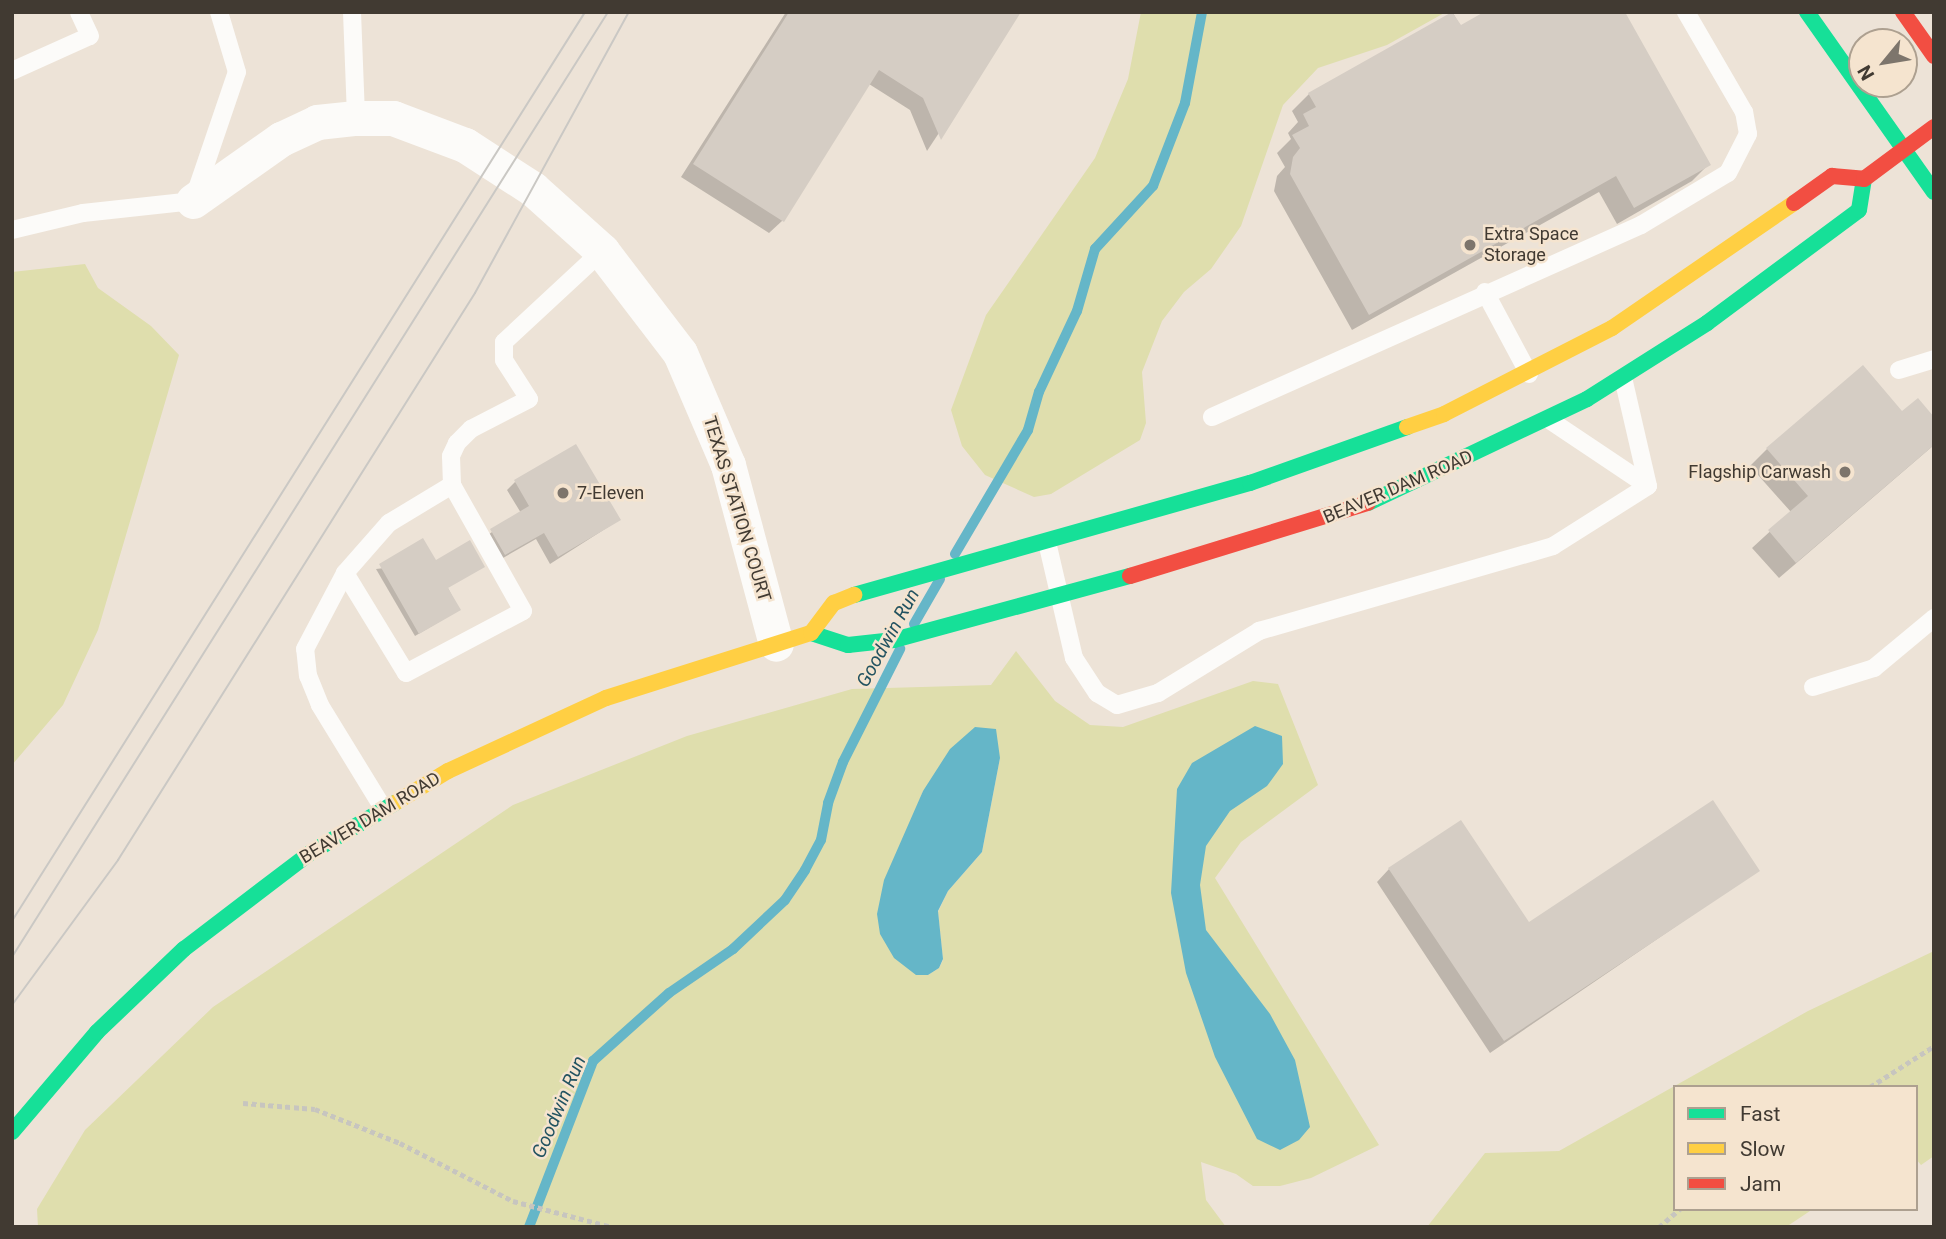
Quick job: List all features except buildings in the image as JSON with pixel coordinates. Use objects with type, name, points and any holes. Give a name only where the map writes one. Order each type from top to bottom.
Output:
[{"type":"main road","points":[[1807,12],[1901,151],[1934,192]]},
{"type":"main road","points":[[1903,12],[1934,56]]},
{"type":"main road","points":[[811,633],[834,603],[884,583],[1013,552],[1335,457],[1444,414],[1529,374],[1681,284],[1832,176],[1864,179],[1934,127]]},
{"type":"main road","points":[[1901,151],[1934,164]]},
{"type":"main road","name":"BEAVER DAM ROAD","points":[[12,1132],[97,1032],[184,949],[301,859],[383,808],[483,752],[563,716],[811,633],[848,645],[894,640],[1059,597],[1371,502],[1548,419],[1623,378],[1707,323],[1859,210],[1864,179]]},
{"type":"street","name":"TEXAS STATION COURT","points":[[192,201],[281,139],[317,122],[356,118],[393,118],[465,145],[533,189],[602,251],[680,353],[708,409],[738,499],[776,644]]},
{"type":"lane","points":[[12,71],[90,36],[79,12]]},
{"type":"lane","points":[[12,230],[83,213],[192,201],[237,72],[219,12]]},
{"type":"lane","points":[[352,12],[356,118]]},
{"type":"lane","points":[[1212,416],[1485,292],[1641,225],[1728,173],[1748,134],[1744,112],[1686,12]]},
{"type":"lane","points":[[345,573],[405,673],[523,611],[452,485],[451,456],[457,443],[471,429],[529,399],[505,360],[504,342],[602,251]]},
{"type":"lane","points":[[1485,292],[1529,374]]},
{"type":"lane","points":[[1899,370],[1934,359]]},
{"type":"lane","points":[[1623,378],[1648,486]]},
{"type":"lane","points":[[1548,419],[1648,486]]},
{"type":"lane","points":[[383,808],[320,705],[308,676],[305,649],[345,573],[389,523],[452,485]]},
{"type":"lane","points":[[1047,542],[1081,675],[1117,705],[1136,702],[1259,631],[1553,546],[1648,486]]},
{"type":"lane","points":[[1813,687],[1874,668],[1934,618]]},
{"type":"path","points":[[1873,1085],[1934,1046]]},
{"type":"path","points":[[243,1103],[315,1109],[400,1143],[513,1201],[612,1227]]},
{"type":"path","points":[[1659,1227],[1678,1211]]},
{"type":"green space","points":[[1141,12],[1446,12],[1387,45],[1318,68],[1283,105],[1241,226],[1211,269],[1184,292],[1162,321],[1142,372],[1146,423],[1140,440],[1051,494],[1034,497],[985,475],[962,446],[951,410],[986,315],[1095,158],[1128,79]]},
{"type":"green space","points":[[85,264],[98,288],[151,326],[179,355],[98,630],[63,705],[12,765],[12,272]]},
{"type":"green space","points":[[1016,651],[1055,701],[1090,725],[1123,727],[1253,681],[1278,684],[1318,785],[1241,842],[1215,878],[1379,1145],[1311,1178],[1280,1186],[1253,1186],[1236,1174],[1201,1162],[1206,1200],[1226,1227],[38,1227],[37,1209],[85,1130],[213,1007],[513,805],[687,736],[852,689],[991,685]],"holes":[[[1000,758],[982,852],[948,891],[938,912],[943,960],[939,968],[928,975],[916,975],[908,829],[923,791]]]},
{"type":"green space","points":[[1934,951],[1934,1156],[1921,1165],[1918,1161],[1918,1085],[1676,1085],[1808,1011]]},
{"type":"green space","points":[[1673,1087],[1673,1211],[1810,1211],[1786,1227],[1427,1227],[1485,1153],[1559,1151]]},
{"type":"water","points":[[1255,726],[1282,736],[1283,764],[1267,786],[1230,811],[1206,846],[1200,885],[1206,930],[1270,1014],[1295,1060],[1310,1127],[1299,1140],[1280,1150],[1257,1139],[1215,1057],[1186,973],[1171,893],[1177,789],[1192,763]]},
{"type":"water","points":[[975,727],[996,729],[1000,758],[982,852],[948,891],[938,911],[943,959],[939,968],[928,975],[916,975],[894,958],[880,934],[877,914],[884,880],[923,791],[950,749]]},
{"type":"waterway","name":"Goodwin Run","points":[[955,554],[1028,430],[1039,392],[1077,311],[1095,249],[1153,186],[1185,103],[1202,12]]},
{"type":"waterway","name":"Goodwin Run","points":[[914,624],[940,579]]},
{"type":"waterway","name":"Goodwin Run","points":[[529,1227],[593,1061],[669,993],[733,949],[785,900],[805,870],[821,840],[828,803],[843,762],[900,649]]},
{"type":"tram line","points":[[12,921],[585,12]]},
{"type":"tram line","points":[[12,957],[608,12]]},
{"type":"tram line","points":[[12,1005],[118,860],[475,293],[629,12]]},
{"type":"traffic: fast","points":[[1807,12],[1934,192]]},
{"type":"traffic: fast","points":[[1368,503],[1587,399],[1707,323],[1859,210],[1864,179]]},
{"type":"traffic: fast","points":[[854,595],[1250,483],[1407,427]]},
{"type":"traffic: fast","points":[[811,633],[848,645],[894,640],[1130,576]]},
{"type":"traffic: fast","points":[[12,1132],[97,1032],[184,949],[310,853],[395,803]]},
{"type":"traffic: slow","points":[[1407,427],[1444,414],[1612,328],[1794,203]]},
{"type":"traffic: slow","points":[[395,803],[448,771],[606,698],[811,633],[834,603],[854,595]]},
{"type":"traffic: jam","points":[[1903,12],[1934,56]]},
{"type":"traffic: jam","points":[[1794,203],[1832,176],[1864,179],[1934,127]]},
{"type":"traffic: jam","points":[[1130,576],[1368,503]]},
{"type":"place","name":"Extra Space Storage","points":[[1470,245]]},
{"type":"place","name":"Flagship Carwash","points":[[1845,472]]},
{"type":"place","name":"7-Eleven","points":[[563,493]]}]
